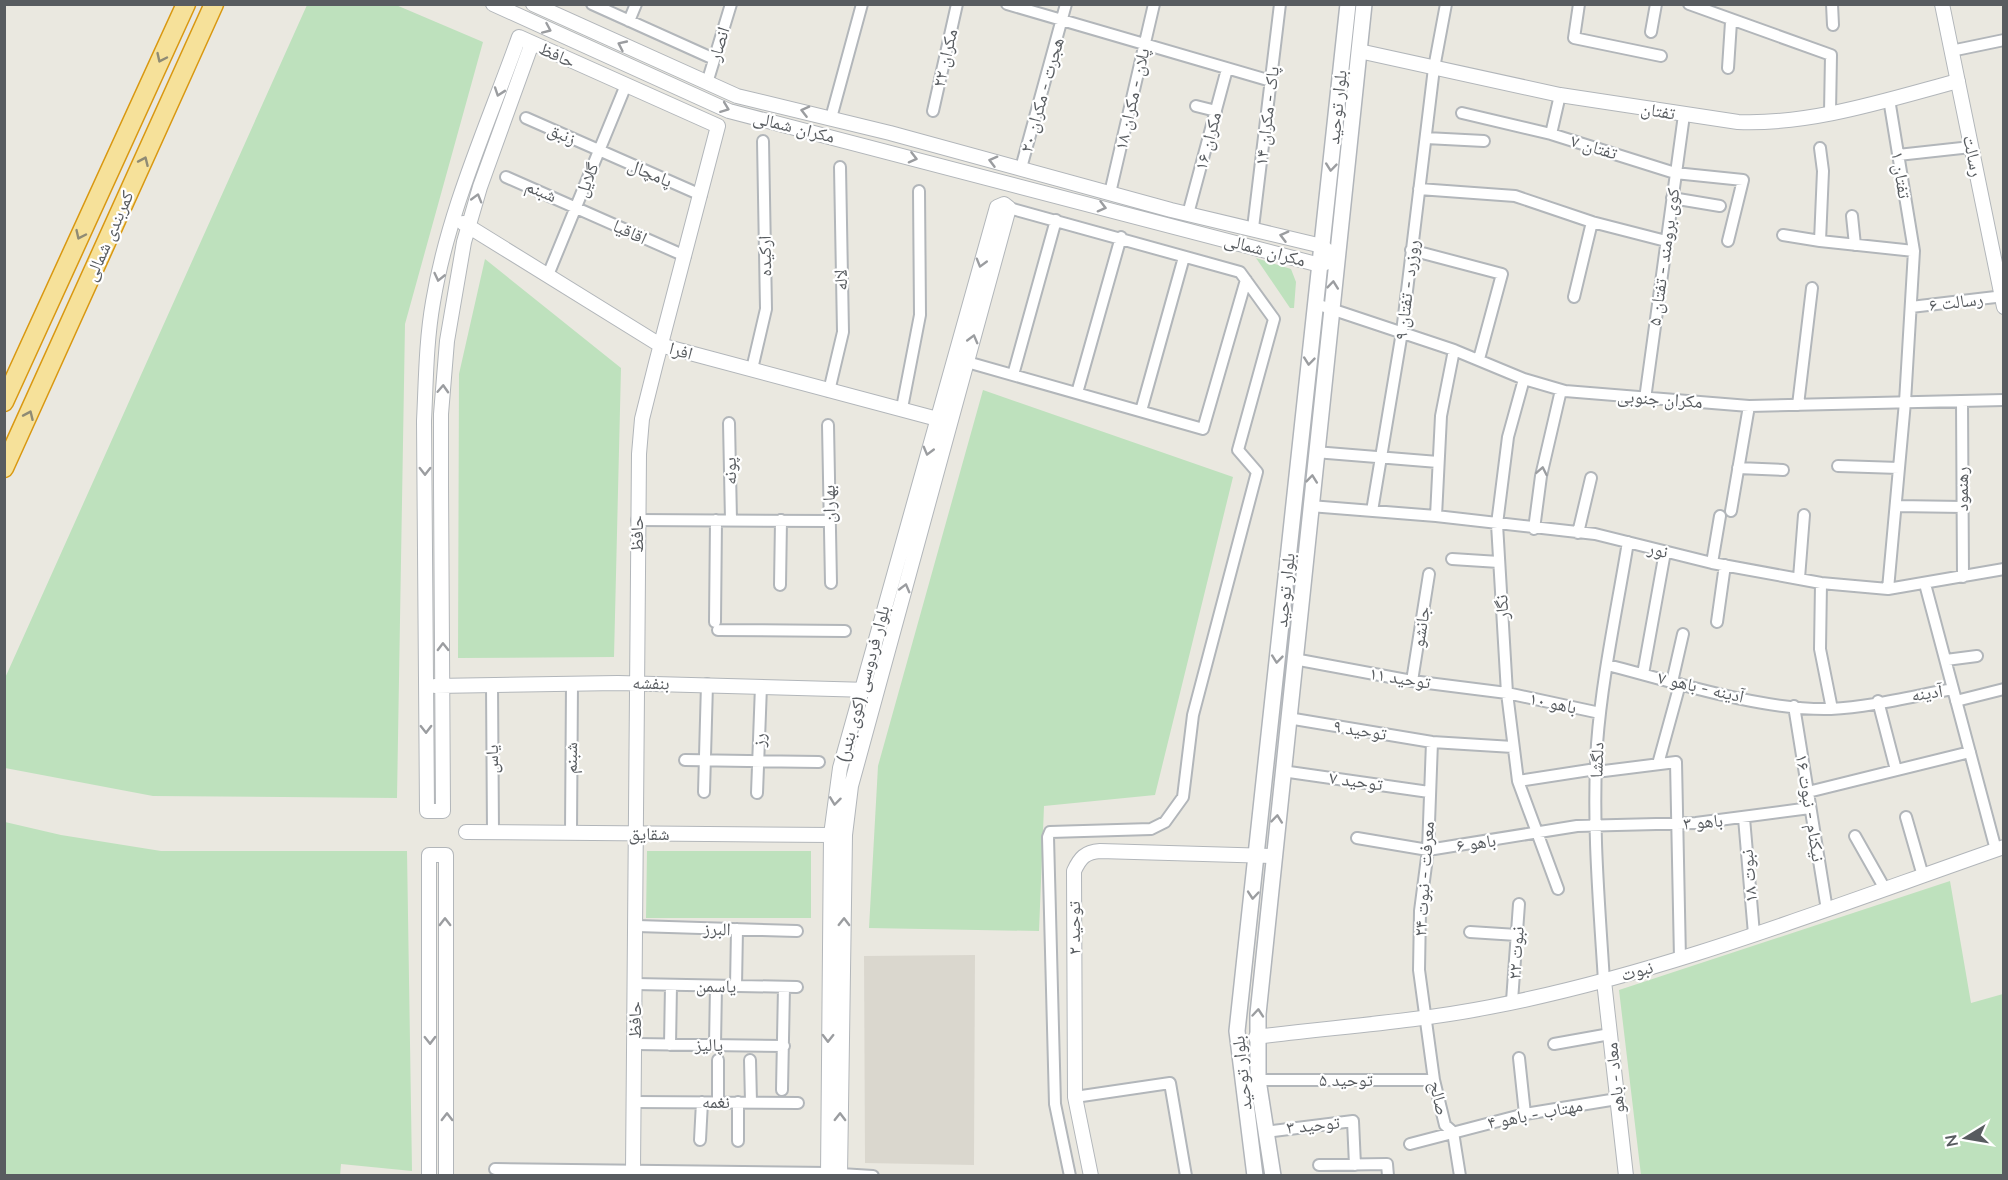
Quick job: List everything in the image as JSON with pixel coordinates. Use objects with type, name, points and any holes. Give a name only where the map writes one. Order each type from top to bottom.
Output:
[{"type":"highway","points":[[4,402],[186,4]]},
{"type":"highway","name":"کمربندی شمالی","points":[[4,468],[214,4]]},
{"type":"main road","name":"بلوار توحید","points":[[1273,1176],[1258,1080],[1256,1036],[1315,452],[1323,306],[1320,265],[1348,4]]},
{"type":"main road","name":"بلوار توحید","points":[[1255,1176],[1237,1031],[1256,855],[1323,306],[1336,259],[1364,4]]},
{"type":"street","name":"مکران شمالی","points":[[493,4],[729,111],[1320,265],[1336,259],[1322,246],[1188,214],[831,118],[737,96],[533,4]]},
{"type":"street","points":[[592,4],[714,59]]},
{"type":"street","points":[[628,21],[636,4]]},
{"type":"street","name":"انصار","points":[[707,83],[731,4]]},
{"type":"street","points":[[831,118],[862,4]]},
{"type":"street","name":"مکران ۲۲","points":[[933,111],[957,4]]},
{"type":"street","points":[[1007,4],[1062,22],[1271,81]]},
{"type":"street","name":"هجرت - مکران ۲۰","points":[[1021,168],[1066,4]]},
{"type":"street","name":"پلان - مکران ۱۸","points":[[1110,193],[1154,4]]},
{"type":"street","name":"پاک - مکران ۱۴","points":[[1253,228],[1280,4]]},
{"type":"street","name":"روزرد - تفتان ۹","points":[[1372,511],[1402,332],[1434,68],[1446,4]]},
{"type":"street","points":[[1579,4],[1574,38],[1661,56]]},
{"type":"street","points":[[1651,32],[1656,4]]},
{"type":"street","points":[[1689,4],[1731,22],[1831,55],[1830,112]]},
{"type":"street","points":[[1832,4],[1833,25]]},
{"type":"street","name":"رسالت","points":[[1942,4],[2003,300]]},
{"type":"street","points":[[1728,68],[1731,22]]},
{"type":"street","name":"حافظ","points":[[454,217],[519,37],[718,126],[642,419],[638,520],[637,926],[633,1171]]},
{"type":"street","points":[[1951,51],[2004,40]]},
{"type":"street","points":[[454,217],[433,302],[427,358],[427,811],[443,811],[441,414],[455,281],[480,187],[532,43]]},
{"type":"street","name":"تفتان","points":[[1359,51],[1560,95],[1683,115],[1768,123],[1889,99],[1958,81]]},
{"type":"street","name":"مکران ۱۶","points":[[1188,214],[1227,69]]},
{"type":"street","name":"گلایل","points":[[548,275],[626,85]]},
{"type":"street","name":"تفتان ۷","points":[[1560,95],[1551,134],[1675,173],[1743,180],[1728,241]]},
{"type":"street","name":"تفتان ۱","points":[[1888,589],[1905,402],[1914,251],[1889,99]]},
{"type":"street","points":[[1196,106],[1216,111]]},
{"type":"street","points":[[1462,113],[1551,134]]},
{"type":"street","name":"کوی برومند - تفتان ۵","points":[[1645,399],[1683,115]]},
{"type":"street","name":"زنبق","points":[[526,118],[599,151]]},
{"type":"street","points":[[1426,138],[1484,141]]},
{"type":"street","name":"ارکیده","points":[[752,369],[766,309],[763,141]]},
{"type":"street","points":[[1898,155],[1971,147]]},
{"type":"street","points":[[1820,148],[1823,171],[1820,241]]},
{"type":"street","name":"پامچال","points":[[599,151],[701,195]]},
{"type":"street","name":"لاله","points":[[830,391],[843,332],[840,167]]},
{"type":"street","name":"شبنم","points":[[506,177],[576,206]]},
{"type":"street","points":[[1419,189],[1515,196],[1592,222],[1666,241]]},
{"type":"street","points":[[902,408],[920,315],[920,191]]},
{"type":"street","points":[[1672,198],[1720,206]]},
{"type":"street","name":"اقاقیا","points":[[576,206],[685,256]]},
{"type":"street","points":[[1003,207],[1120,237],[1240,272],[1274,319],[1238,450],[1257,472],[1193,715],[1183,797],[1165,822],[1151,829],[1050,832],[1048,837],[1055,1104],[1070,1176]]},
{"type":"street","name":"بلوار فردوسی (کوی بندر)","points":[[835,1008],[845,835],[851,786],[877,691],[943,421],[967,362],[1003,207]]},
{"type":"street","name":"بلوار فردوسی (کوی بندر)","points":[[834,1175],[835,1008],[831,835],[840,768],[943,421],[1003,207]]},
{"type":"street","points":[[1852,216],[1856,245]]},
{"type":"street","name":"افرا","points":[[454,217],[660,345],[902,408],[943,421]]},
{"type":"street","points":[[1013,375],[1056,220]]},
{"type":"street","points":[[1574,297],[1592,222]]},
{"type":"street","points":[[1248,246],[1253,228]]},
{"type":"street","points":[[1783,235],[1914,251]]},
{"type":"street","points":[[1077,393],[1120,237]]},
{"type":"street","points":[[1411,250],[1502,274],[1479,359]]},
{"type":"street","points":[[1141,411],[1184,257]]},
{"type":"street","points":[[967,362],[1203,429],[1246,280]]},
{"type":"street","points":[[1798,405],[1812,288]]},
{"type":"street","name":"رسالت ۶","points":[[1911,307],[2003,300]]},
{"type":"street","name":"مکران جنوبی","points":[[1323,306],[1455,350],[1524,379],[1561,390],[1645,399],[1749,406],[2004,400]]},
{"type":"street","points":[[1436,516],[1443,396],[1455,350]]},
{"type":"street","name":"نگار","points":[[1524,379],[1508,437],[1497,524],[1507,693],[1518,781],[1526,808],[1539,833],[1558,889]]},
{"type":"street","points":[[1534,529],[1541,476],[1561,390]]},
{"type":"street","name":"رهنمود","points":[[1962,401],[1963,577]]},
{"type":"street","points":[[1731,511],[1749,406]]},
{"type":"street","name":"پونه","points":[[729,423],[731,520]]},
{"type":"street","name":"بهاران","points":[[828,424],[831,583]]},
{"type":"street","points":[[1315,452],[1438,462]]},
{"type":"street","points":[[1838,466],[1899,468]]},
{"type":"street","points":[[1738,468],[1783,470]]},
{"type":"street","points":[[1578,533],[1591,478]]},
{"type":"street","name":"نور","points":[[1310,506],[1436,516],[1578,533],[1628,542],[1712,563],[1821,583],[1888,589],[2004,569]]},
{"type":"street","points":[[1896,506],[1963,507]]},
{"type":"street","points":[[1799,578],[1804,515]]},
{"type":"street","points":[[1712,563],[1720,516]]},
{"type":"street","points":[[638,520],[830,521]]},
{"type":"street","points":[[716,520],[716,626],[845,632]]},
{"type":"street","points":[[780,585],[781,520]]},
{"type":"street","name":"دلگشا","points":[[1604,981],[1596,824],[1596,771],[1600,713],[1628,542]]},
{"type":"street","points":[[1643,674],[1665,552]]},
{"type":"street","points":[[1452,559],[1499,562]]},
{"type":"street","points":[[1717,622],[1725,565]]},
{"type":"street","name":"جانشو","points":[[1412,681],[1429,574]]},
{"type":"street","points":[[1821,583],[1820,649],[1832,709]]},
{"type":"street","name":"آدینه","points":[[1794,706],[1832,709],[1953,689],[1925,584]]},
{"type":"street","points":[[1658,764],[1676,683],[1683,634]]},
{"type":"street","points":[[1946,660],[1977,656]]},
{"type":"street","name":"توحید ۱۱","points":[[1294,659],[1412,681],[1507,693]]},
{"type":"street","name":"آدینه - باهو ۷","points":[[1608,665],[1676,683],[1794,706]]},
{"type":"street","name":"شبنم","points":[[571,833],[572,683]]},
{"type":"street","name":"بنفشه","points":[[426,686],[638,683],[877,691]]},
{"type":"street","points":[[704,792],[707,684]]},
{"type":"street","name":"یاس","points":[[492,685],[493,832]]},
{"type":"street","name":"رز","points":[[758,793],[760,686]]},
{"type":"street","points":[[1953,689],[2000,849]]},
{"type":"street","points":[[1956,701],[2004,689]]},
{"type":"street","name":"باهو ۱۰","points":[[1507,693],[1600,713]]},
{"type":"street","points":[[1878,701],[1896,770]]},
{"type":"street","name":"نیکنام - نبوت ۱۶","points":[[1794,706],[1827,910]]},
{"type":"street","name":"توحید ۹","points":[[1288,718],[1432,742],[1513,747]]},
{"type":"street","name":"معرفت - نبوت ۲۴","points":[[1424,1017],[1419,970],[1420,922],[1428,850],[1432,742]]},
{"type":"street","points":[[1808,792],[1970,752]]},
{"type":"street","points":[[685,760],[819,762]]},
{"type":"street","points":[[1518,781],[1676,762],[1680,959]]},
{"type":"street","name":"توحید ۷","points":[[1282,771],[1429,792]]},
{"type":"street","name":"باهو ۳","points":[[1596,824],[1677,825],[1810,808]]},
{"type":"street","points":[[1906,817],[1923,876]]},
{"type":"street","name":"نبوت ۱۸","points":[[1744,818],[1754,934]]},
{"type":"street","name":"باهو ۶","points":[[1357,838],[1428,850],[1596,824]]},
{"type":"street","name":"شقایق","points":[[466,832],[831,835]]},
{"type":"street","points":[[831,835],[845,835]]},
{"type":"street","points":[[1855,836],[1885,889]]},
{"type":"street","name":"نبوت","points":[[1256,1036],[1424,1017],[1512,1002],[1604,981],[1680,959],[1827,910],[2000,849]]},
{"type":"street","name":"توحید ۲","points":[[1091,1176],[1075,1097],[1074,871],[1080,859],[1089,851],[1274,856]]},
{"type":"street","points":[[429,1176],[429,855],[446,855],[446,1176]]},
{"type":"street","name":"نبوت ۲۲","points":[[1512,1002],[1519,904]]},
{"type":"street","name":"البرز","points":[[637,926],[797,931]]},
{"type":"street","points":[[736,986],[737,929]]},
{"type":"street","points":[[1470,932],[1517,935]]},
{"type":"street","name":"معاد - باهو","points":[[1604,981],[1625,1175]]},
{"type":"street","name":"یاسمن","points":[[635,984],[797,987]]},
{"type":"street","points":[[670,1045],[671,985]]},
{"type":"street","points":[[715,1045],[716,986]]},
{"type":"street","points":[[782,1090],[784,987]]},
{"type":"street","points":[[430,1000],[446,1001]]},
{"type":"street","name":"صالح","points":[[1424,1017],[1434,1080],[1445,1125],[1453,1132],[1460,1176]]},
{"type":"street","points":[[1554,1044],[1610,1034]]},
{"type":"street","name":"پالیز","points":[[635,1044],[784,1046]]},
{"type":"street","points":[[1519,1058],[1525,1113]]},
{"type":"street","points":[[718,1060],[718,1102]]},
{"type":"street","points":[[750,1060],[751,1102]]},
{"type":"street","name":"توحید ۵","points":[[1258,1080],[1434,1080]]},
{"type":"street","points":[[1075,1097],[1170,1083],[1186,1176]]},
{"type":"street","name":"مهتاب - باهو ۴","points":[[1410,1144],[1525,1113],[1617,1099]]},
{"type":"street","name":"نغمه","points":[[634,1102],[798,1103]]},
{"type":"street","points":[[700,1140],[702,1102]]},
{"type":"street","points":[[738,1102],[738,1141]]},
{"type":"street","name":"توحید ۳","points":[[1265,1132],[1353,1121],[1354,1165]]},
{"type":"street","points":[[1319,1165],[1387,1164],[1388,1176]]},
{"type":"street","points":[[495,1169],[873,1176]]},
{"type":"shaded area","points":[[975,955],[974,1165],[865,1163],[864,956]]},
{"type":"green space","points":[[307,5],[396,5],[483,42],[405,324],[397,798],[153,796],[5,768],[5,678]]},
{"type":"green space","points":[[1256,258],[1291,269],[1296,282],[1294,308],[1290,308]]},
{"type":"green space","points":[[485,259],[621,368],[614,657],[458,658],[459,374]]},
{"type":"green space","points":[[983,390],[1233,477],[1155,795],[1044,806],[1039,931],[869,928],[878,766]]},
{"type":"green space","points":[[5,822],[61,835],[161,851],[407,851],[412,1171],[341,1164],[340,1176],[5,1175]]},
{"type":"green space","points":[[647,851],[811,851],[811,918],[646,918]]},
{"type":"green space","points":[[1950,881],[1971,1003],[2003,994],[2003,1175],[1641,1175],[1619,990]]}]
